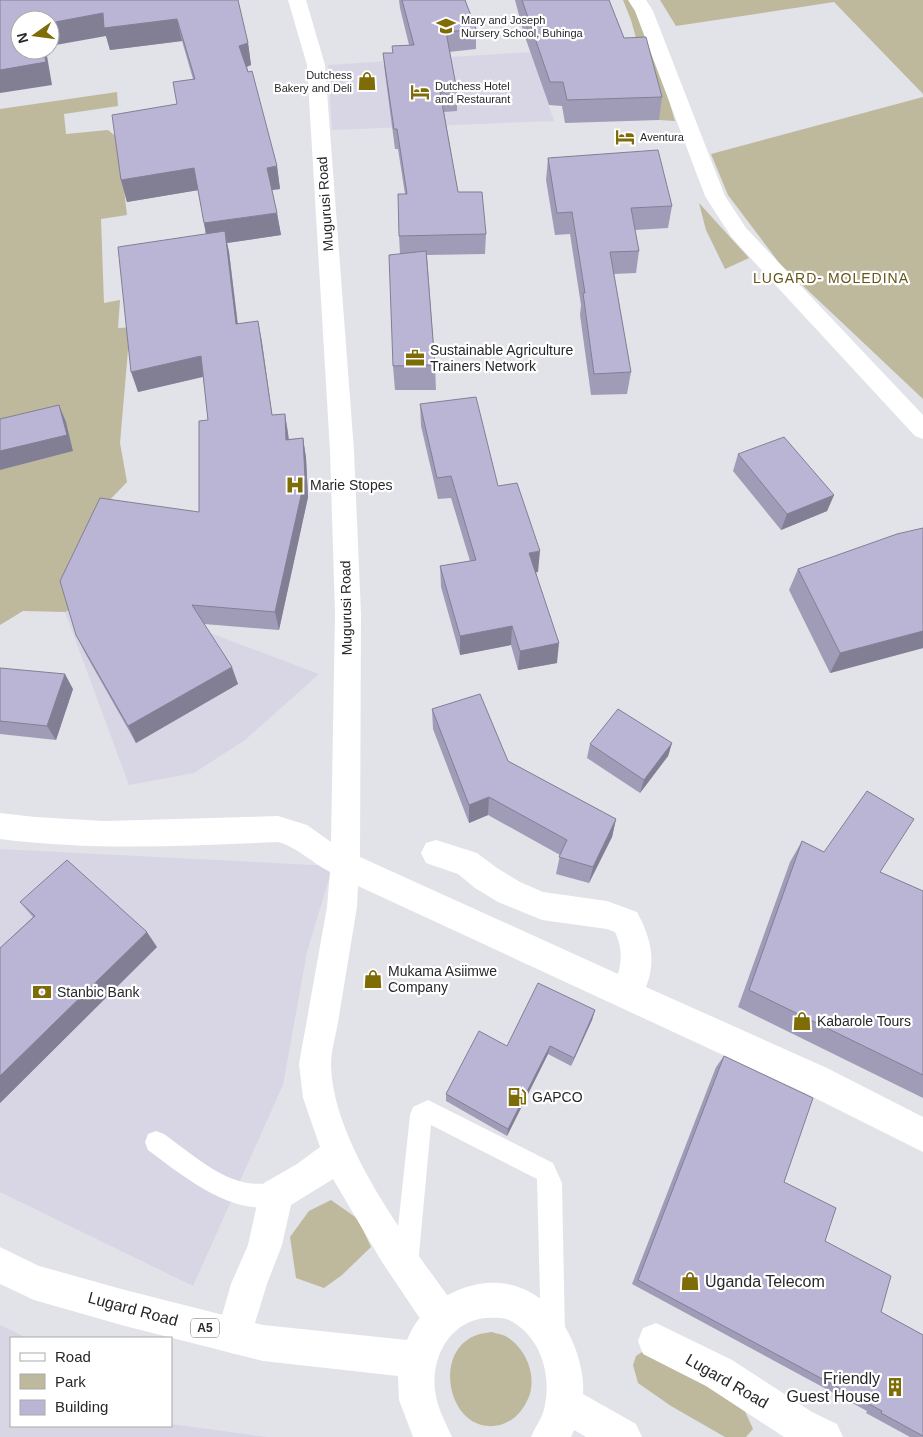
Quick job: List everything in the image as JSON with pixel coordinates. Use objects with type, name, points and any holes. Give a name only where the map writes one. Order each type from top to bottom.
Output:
[{"type":"main road","name":"Mugurusi Road","points":[[298,0],[316,65],[342,452],[348,614],[345,865],[342,907],[315,1064],[319,1098],[347,1172],[442,1319]]},
{"type":"main road","points":[[637,0],[644,11],[715,196],[739,233],[766,265],[923,430]]},
{"type":"main road","points":[[0,826],[33,831],[121,835],[278,829],[297,834],[321,852],[345,865],[815,1080],[923,1135]]},
{"type":"main road","points":[[436,854],[467,863],[486,878],[509,892],[536,904],[607,916],[626,922],[634,937],[637,954],[633,980],[622,993]]},
{"type":"main road","points":[[234,1336],[249,1284],[265,1245],[276,1195],[310,1176],[339,1153]]},
{"type":"main road","name":"Lugard Road","points":[[0,1265],[34,1282],[263,1343],[418,1360]]},
{"type":"main road","points":[[433,1437],[422,1419],[416,1389],[418,1360],[426,1342],[442,1319],[463,1304],[488,1298],[513,1302],[535,1316],[553,1338],[564,1373],[564,1402],[555,1431],[550,1437]]},
{"type":"main road","name":"Lugard Road","points":[[656,1341],[719,1373],[806,1433]]},
{"type":"main road","points":[[564,1402],[623,1437]]},
{"type":"lane","points":[[406,1266],[421,1115],[428,1111],[545,1171],[548,1176],[550,1183],[553,1338]]},
{"type":"lane","points":[[156,1142],[191,1167],[226,1186],[252,1196],[276,1195]]},
{"type":"shaded area","points":[[531,52],[554,121],[332,130],[328,65]]},
{"type":"shaded area","points":[[101,592],[319,674],[245,740],[194,773],[129,785],[65,612]]},
{"type":"shaded area","points":[[0,849],[333,866],[307,952],[283,1085],[193,1286],[0,1192]]},
{"type":"shaded area","points":[[0,1325],[25,1337],[10,1337],[10,1427],[172,1427],[172,1424],[267,1437],[0,1437]]},
{"type":"green space","points":[[623,0],[634,0],[657,60],[675,121],[659,120],[631,20]]},
{"type":"green space","points":[[660,0],[923,0],[923,94],[834,2],[676,26]]},
{"type":"green space","points":[[117,92],[118,106],[64,114],[66,134],[108,130],[118,138],[127,215],[101,219],[104,303],[120,300],[118,328],[189,324],[172,344],[128,350],[120,443],[127,482],[102,508],[101,592],[65,612],[23,611],[0,625],[0,109]]},
{"type":"green space","points":[[923,97],[923,399],[780,264],[728,195],[711,154]]},
{"type":"green space","points":[[699,203],[749,258],[725,269],[706,230]]},
{"type":"green space","points":[[331,1200],[358,1219],[371,1247],[342,1275],[324,1288],[296,1278],[290,1237],[309,1211]]},
{"type":"green space","points":[[492,1332],[508,1338],[522,1351],[529,1367],[532,1384],[527,1401],[516,1416],[500,1425],[482,1425],[468,1418],[458,1406],[452,1390],[450,1374],[454,1358],[462,1344],[477,1335]]},
{"type":"green space","points":[[645,1350],[743,1407],[753,1429],[746,1437],[725,1437],[671,1406],[638,1383],[633,1365],[636,1356]]},
{"type":"building","points":[[0,0],[238,0],[248,43],[239,46],[248,72],[252,71],[277,166],[267,168],[277,213],[204,223],[194,168],[121,180],[112,115],[177,104],[173,82],[195,79],[177,19],[104,28],[103,13],[60,21],[60,10],[10,10],[10,60],[46,60],[46,62],[0,70]]},
{"type":"building","points":[[402,0],[465,0],[476,29],[446,32],[457,91],[440,92],[458,192],[482,192],[486,234],[399,236],[398,194],[407,194],[397,129],[394,129],[383,53],[393,53],[392,46],[414,45]]},
{"type":"building","points":[[522,0],[609,0],[624,38],[646,37],[662,97],[567,100],[563,82],[550,82]]},
{"type":"building","points":[[658,150],[672,206],[631,208],[639,251],[610,252],[631,372],[594,374],[583,293],[585,293],[572,212],[557,213],[548,158]]},
{"type":"building","points":[[225,231],[236,324],[258,321],[272,415],[285,414],[286,440],[303,438],[305,478],[275,612],[192,605],[232,667],[128,726],[76,635],[60,581],[100,498],[199,512],[199,421],[208,420],[201,356],[131,372],[118,247]]},
{"type":"building","points":[[426,251],[435,365],[393,366],[389,255]]},
{"type":"building","points":[[476,397],[498,486],[517,483],[540,551],[529,553],[559,643],[520,651],[512,626],[460,636],[440,566],[476,560],[451,476],[437,478],[420,404]]},
{"type":"building","points":[[59,405],[67,435],[0,451],[0,419]]},
{"type":"building","points":[[784,437],[834,495],[787,514],[738,454]]},
{"type":"building","points":[[923,528],[923,631],[840,653],[798,569],[897,534]]},
{"type":"building","points":[[0,668],[65,674],[47,726],[0,721]]},
{"type":"building","points":[[480,694],[508,761],[616,819],[593,867],[559,857],[567,840],[489,797],[469,805],[432,709]]},
{"type":"building","points":[[618,709],[672,743],[644,780],[590,744]]},
{"type":"building","points":[[867,791],[914,819],[880,872],[923,891],[923,1075],[749,990],[802,841],[824,852]]},
{"type":"building","points":[[67,860],[147,932],[0,1076],[0,948],[35,916],[20,902]]},
{"type":"building","points":[[538,983],[595,1010],[574,1058],[550,1046],[508,1129],[446,1094],[479,1031],[507,1046]]},
{"type":"building","points":[[724,1056],[813,1098],[784,1182],[836,1208],[825,1241],[891,1276],[881,1312],[923,1335],[923,1436],[881,1413],[882,1411],[638,1280]]},
{"type":"place","name":"Mary and Joseph Nursery School, Buhinga","points":[[446,26]]},
{"type":"place","name":"Dutchess Bakery and Deli","points":[[367,81]]},
{"type":"place","name":"Dutchess Hotel and Restaurant","points":[[420,92]]},
{"type":"place","name":"Aventura","points":[[625,137]]},
{"type":"place","name":"Sustainable Agriculture Trainers Network","points":[[415,358]]},
{"type":"place","name":"Marie Stopes","points":[[295,485]]},
{"type":"place","name":"Mukama Asiimwe Company","points":[[373,979]]},
{"type":"place","name":"Stanbic Bank","points":[[42,992]]},
{"type":"place","name":"Kabarole Tours","points":[[802,1021]]},
{"type":"place","name":"GAPCO","points":[[517,1097]]},
{"type":"place","name":"Uganda Telecom","points":[[690,1281]]},
{"type":"place","name":"Friendly Guest House","points":[[895,1387]]},
{"type":"district","name":"LUGARD- MOLEDINA","points":[[831,278]]}]
